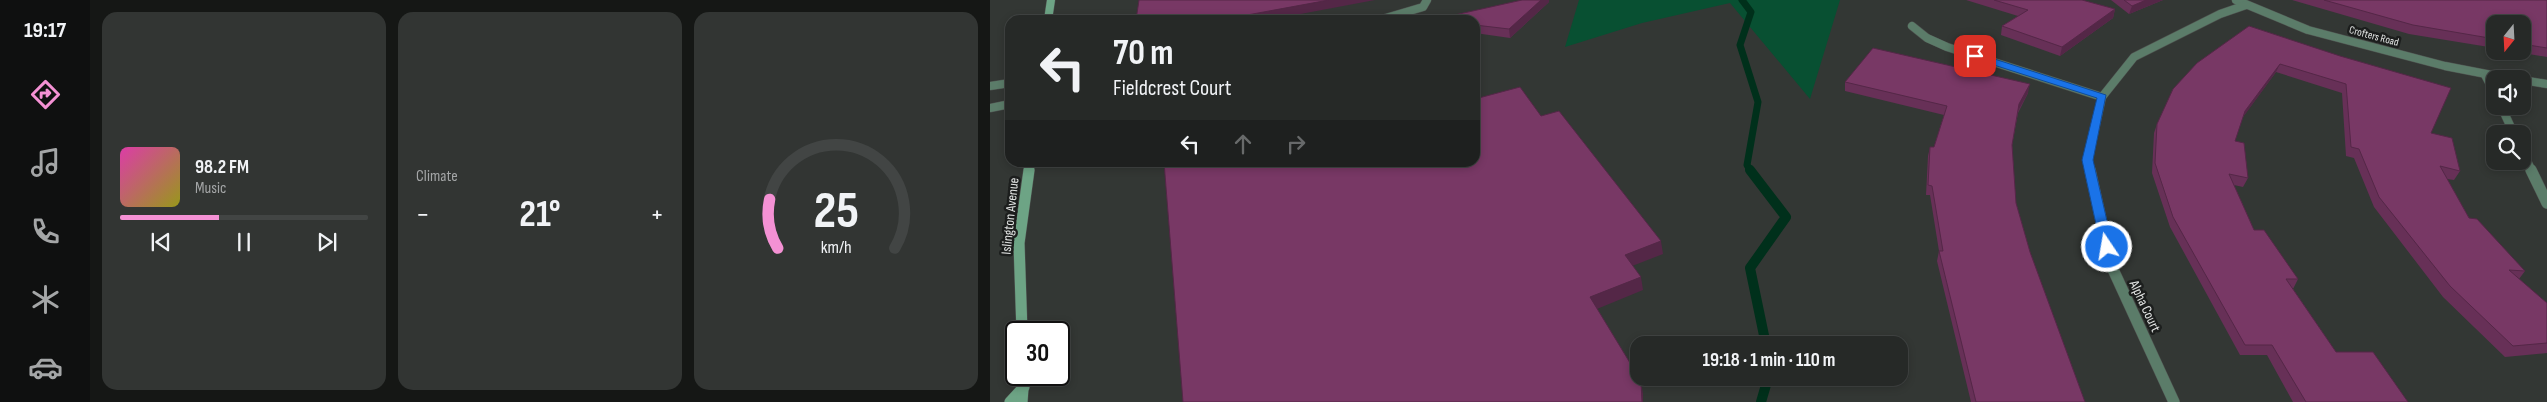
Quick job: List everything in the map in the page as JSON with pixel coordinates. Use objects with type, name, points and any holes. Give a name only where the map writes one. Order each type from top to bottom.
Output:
[{"type":"main road","points":[[1049,15],[1051,0]]},
{"type":"main road","name":"Islington Avenue","points":[[1022,321],[1019,243],[1029,167]]},
{"type":"main road","points":[[1010,402],[1021,386]]},
{"type":"main road","points":[[1022,402],[1024,386]]},
{"type":"street","points":[[1402,15],[1423,7],[1427,0]]},
{"type":"street","name":"Crofters Road","points":[[2236,0],[2317,33],[2485,75]]},
{"type":"street","name":"Alpha Court","points":[[2174,402],[2111,265],[2088,160],[2102,97],[2134,57],[2220,14],[2246,5]]},
{"type":"street","points":[[1912,26],[1927,38],[1947,47],[2102,97]]},
{"type":"street","points":[[2531,81],[2547,84]]},
{"type":"street","points":[[990,86],[1005,84]]},
{"type":"street","points":[[990,108],[1005,105]]},
{"type":"street","points":[[2531,169],[2547,202]]},
{"type":"green space","points":[[1579,0],[1840,0],[1810,99],[1730,3],[1642,23],[1565,47]]},
{"type":"building","points":[[1139,0],[1329,0],[1247,15],[1137,15]]},
{"type":"building","points":[[1522,0],[1541,0],[1509,29],[1480,26],[1480,15],[1454,15]]},
{"type":"building","points":[[1994,0],[2082,0],[2115,9],[2062,47],[2002,26],[2028,10]]},
{"type":"building","points":[[2124,0],[2146,0],[2132,6]]},
{"type":"building","points":[[2324,0],[2547,0],[2547,48],[2531,45],[2531,15],[2486,15],[2486,37],[2413,25]]},
{"type":"building","points":[[2249,26],[2340,56],[2451,88],[2431,133],[2452,138],[2460,171],[2440,166],[2469,218],[2477,219],[2525,271],[2509,270],[2547,303],[2547,343],[2513,346],[2450,286],[2379,197],[2359,149],[2351,147],[2346,84],[2280,64],[2245,111],[2235,141],[2244,143],[2248,178],[2229,174],[2254,230],[2264,230],[2298,279],[2286,279],[2336,352],[2373,352],[2408,402],[2306,402],[2272,345],[2245,345],[2173,217],[2155,163],[2157,124],[2173,89],[2197,63]]},
{"type":"building","points":[[1873,48],[2030,84],[2019,104],[2012,145],[2016,203],[2030,252],[2085,402],[1976,402],[1939,251],[1943,251],[1932,186],[1928,185],[1930,147],[1934,147],[1947,106],[1845,82]]},
{"type":"building","points":[[1520,87],[1541,116],[1559,111],[1661,241],[1625,255],[1641,277],[1590,297],[1630,363],[1630,386],[1641,386],[1642,402],[1183,402],[1164,167],[1480,167],[1480,98]]},
{"type":"waterway","points":[[1742,0],[1751,12],[1740,45],[1758,102],[1747,165],[1751,171]]},
{"type":"waterway","points":[[1750,170],[1786,217],[1750,268],[1764,336]]},
{"type":"waterway","points":[[1761,402],[1766,386]]},
{"type":"route","points":[[1975,56],[2102,97],[2088,160],[2107,247]]}]
